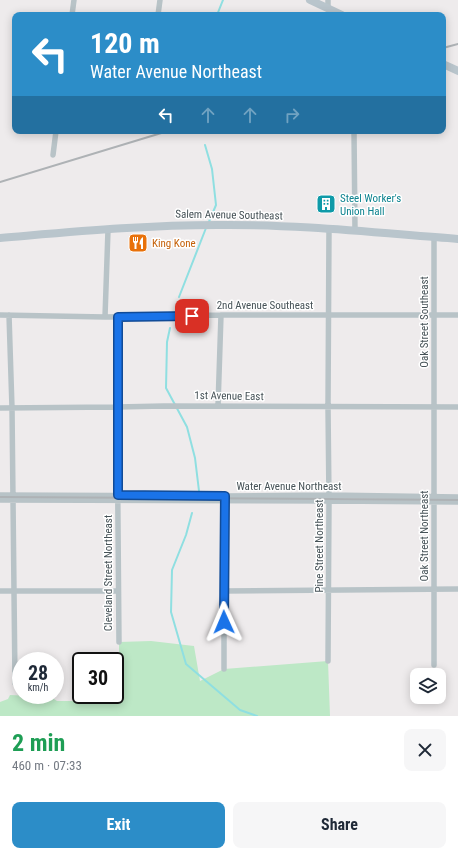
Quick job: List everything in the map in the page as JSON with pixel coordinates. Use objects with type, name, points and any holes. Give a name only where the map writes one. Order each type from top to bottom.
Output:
[{"type":"main road","points":[[310,0],[328,4],[338,12]]},
{"type":"main road","points":[[446,65],[458,71]]},
{"type":"main road","name":"Salem Avenue Southeast","points":[[0,238],[166,225],[218,224],[329,229],[458,239]]},
{"type":"street","points":[[72,12],[74,0]]},
{"type":"street","points":[[158,12],[160,0]]},
{"type":"street","points":[[52,155],[56,134]]},
{"type":"street","points":[[354,134],[355,231]]},
{"type":"street","name":"Pine Street Northeast","points":[[328,661],[329,229]]},
{"type":"street","points":[[105,318],[108,230]]},
{"type":"street","name":"Oak Street Southeast","points":[[434,237],[434,407]]},
{"type":"street","name":"2nd Avenue Southeast","points":[[0,315],[105,318],[222,315],[458,315]]},
{"type":"street","points":[[9,315],[12,408],[15,652]]},
{"type":"street","points":[[218,406],[222,315]]},
{"type":"street","name":"Cleveland Street Northeast","points":[[118,317],[117,407],[119,642]]},
{"type":"street","name":"1st Avenue East","points":[[0,408],[164,406],[458,407]]},
{"type":"street","name":"Oak Street Northeast","points":[[434,407],[434,665]]},
{"type":"street","name":"Water Avenue Northeast","points":[[0,495],[13,498]]},
{"type":"street","name":"Water Avenue Northeast","points":[[0,500],[13,498],[434,499],[458,497]]},
{"type":"street","points":[[224,670],[225,498]]},
{"type":"street","name":"Water Avenue Northeast","points":[[434,499],[458,502]]},
{"type":"street","points":[[224,591],[458,589]]},
{"type":"street","points":[[0,591],[118,590]]},
{"type":"green space","points":[[151,641],[194,646],[200,681],[224,669],[328,661],[330,716],[0,716],[0,702],[8,699],[10,695],[12,695],[12,704],[64,704],[64,701],[72,701],[72,704],[124,704],[124,652],[119,652],[119,642]]},
{"type":"waterway","points":[[218,12],[223,0]]},
{"type":"waterway","points":[[205,145],[212,169],[216,205],[208,224]]},
{"type":"waterway","points":[[179,297],[206,228]]},
{"type":"waterway","points":[[170,328],[167,342],[166,388],[187,427],[195,458],[199,491]]},
{"type":"waterway","points":[[192,513],[186,535],[172,570],[171,612],[186,664],[240,710],[257,716]]},
{"type":"railway","points":[[446,47],[458,44]]},
{"type":"railway","points":[[0,182],[158,134]]},
{"type":"railway","points":[[0,497],[458,500]]},
{"type":"place","name":"Steel Worker's Union Hall","points":[[326,204]]},
{"type":"place","name":"King Kone","points":[[138,243]]},
{"type":"route","points":[[192,316],[118,317],[118,495],[225,496],[224,622]]}]
